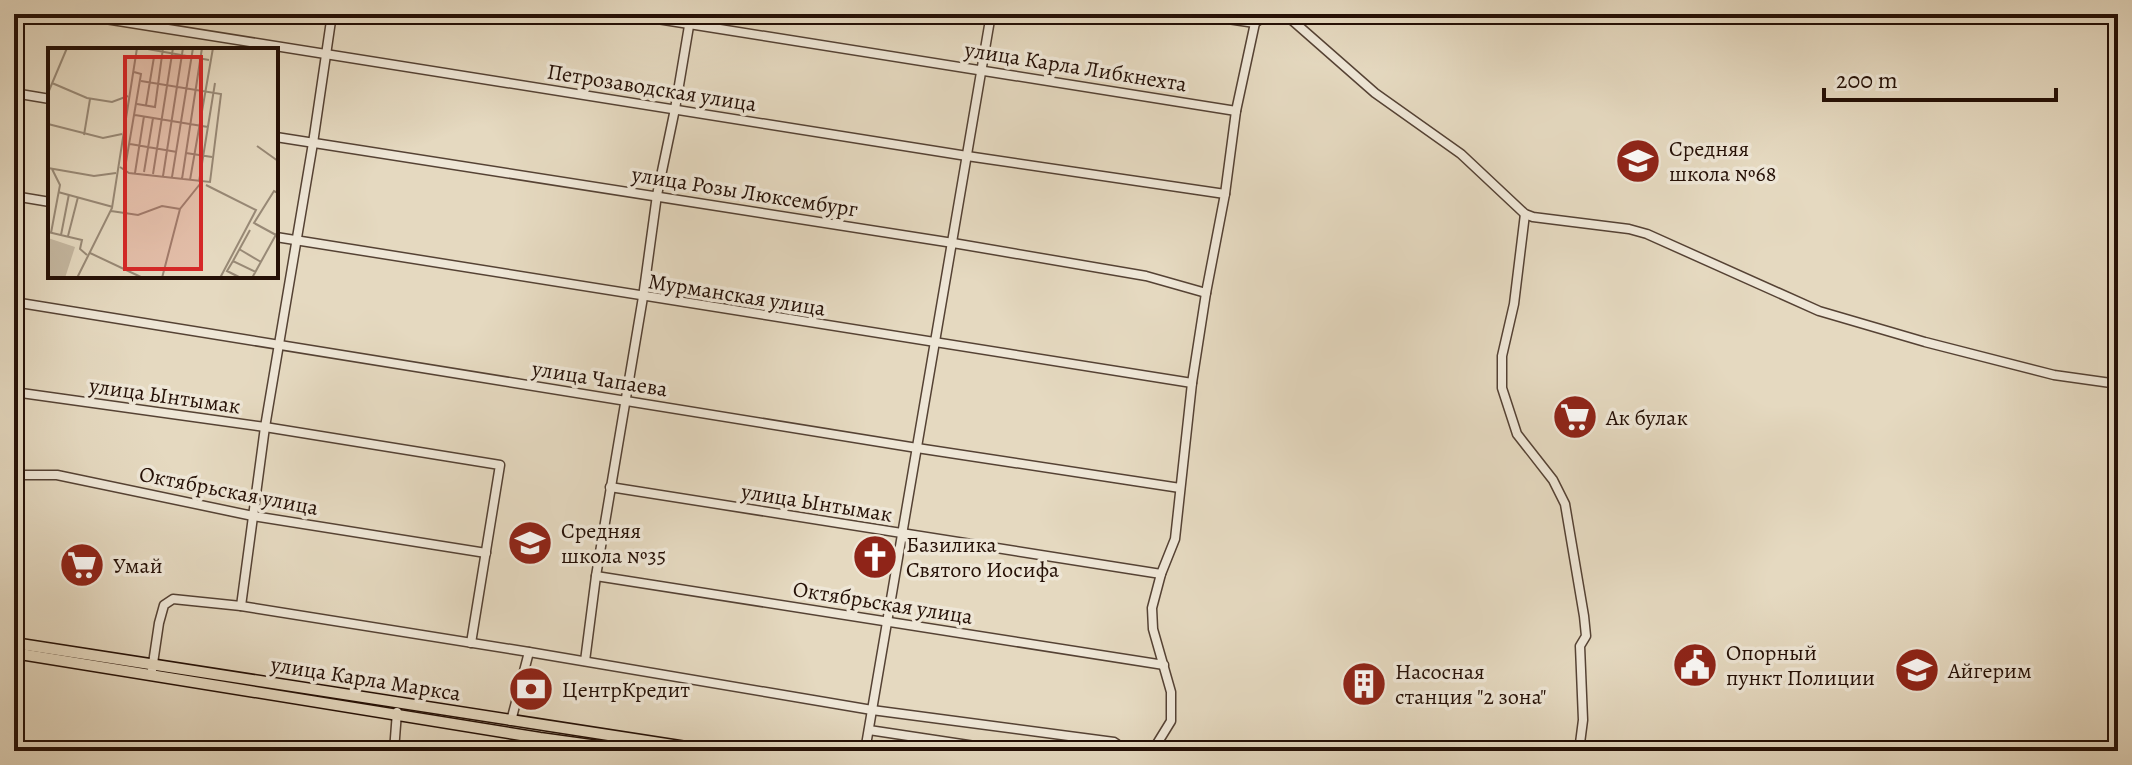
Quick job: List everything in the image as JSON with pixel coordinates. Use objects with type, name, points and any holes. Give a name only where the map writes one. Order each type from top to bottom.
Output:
[{"type":"main road","name":"улица Карла Маркса","points":[[14,643],[152,670]]},
{"type":"main road","name":"улица Карла Маркса","points":[[14,653],[152,670],[634,751]]},
{"type":"main road","name":"улица Карла Маркса","points":[[397,709],[511,721],[712,751]]},
{"type":"street","points":[[14,20],[15,14]]},
{"type":"street","name":"Петрозаводская улица","points":[[74,14],[1225,194]]},
{"type":"street","points":[[241,606],[265,427],[332,14]]},
{"type":"street","name":"улица Карла Либкнехта","points":[[626,14],[1236,111]]},
{"type":"street","points":[[585,661],[657,195],[691,14]]},
{"type":"street","points":[[865,751],[991,14]]},
{"type":"street","points":[[1194,14],[1255,23]]},
{"type":"street","points":[[1147,751],[1155,747],[1171,721],[1171,692],[1153,629],[1152,608],[1175,539],[1192,383],[1236,111],[1255,23],[1267,14]]},
{"type":"street","points":[[1285,14],[1375,93],[1461,154],[1525,214],[1647,234],[1819,311],[2054,375],[2118,384]]},
{"type":"street","points":[[14,93],[48,99]]},
{"type":"street","name":"улица Розы Люксембург","points":[[278,137],[953,243],[1146,276],[1206,293]]},
{"type":"street","points":[[14,196],[48,202]]},
{"type":"street","points":[[1525,214],[1514,304],[1502,356],[1502,388],[1517,434],[1553,480],[1565,504],[1586,636],[1580,646],[1583,720],[1579,751]]},
{"type":"street","name":"Мурманская улица","points":[[278,237],[1192,383]]},
{"type":"street","name":"улица Чапаева","points":[[14,302],[1180,488]]},
{"type":"street","name":"улица Ынтымак","points":[[14,392],[265,427],[500,465],[486,553]]},
{"type":"street","name":"Октябрьская улица","points":[[14,475],[57,475],[253,516],[486,553]]},
{"type":"street","name":"улица Ынтымак","points":[[610,487],[1161,574]]},
{"type":"street","points":[[471,643],[486,553]]},
{"type":"street","name":"Октябрьская улица","points":[[596,576],[1164,665]]},
{"type":"street","points":[[152,670],[164,605],[173,599],[241,606],[872,710],[1114,742],[1118,751]]},
{"type":"street","points":[[511,721],[529,652]]},
{"type":"street","points":[[394,751],[397,709]]},
{"type":"street","points":[[869,730],[1008,751]]},
{"type":"place","name":"Средняя школа №68","points":[[1638,161]]},
{"type":"place","name":"Ак булак","points":[[1575,417]]},
{"type":"place","name":"Средняя школа №35","points":[[530,543]]},
{"type":"place","name":"Базилика Святого Иосифа","points":[[875,557]]},
{"type":"place","name":"Умай","points":[[82,565]]},
{"type":"place","name":"Опорный пункт Полиции","points":[[1695,665]]},
{"type":"place","name":"Айгерим","points":[[1917,670]]},
{"type":"place","name":"Насосная станция \"2 зона\"","points":[[1364,684]]},
{"type":"place","name":"ЦентрКредит","points":[[531,689]]}]
